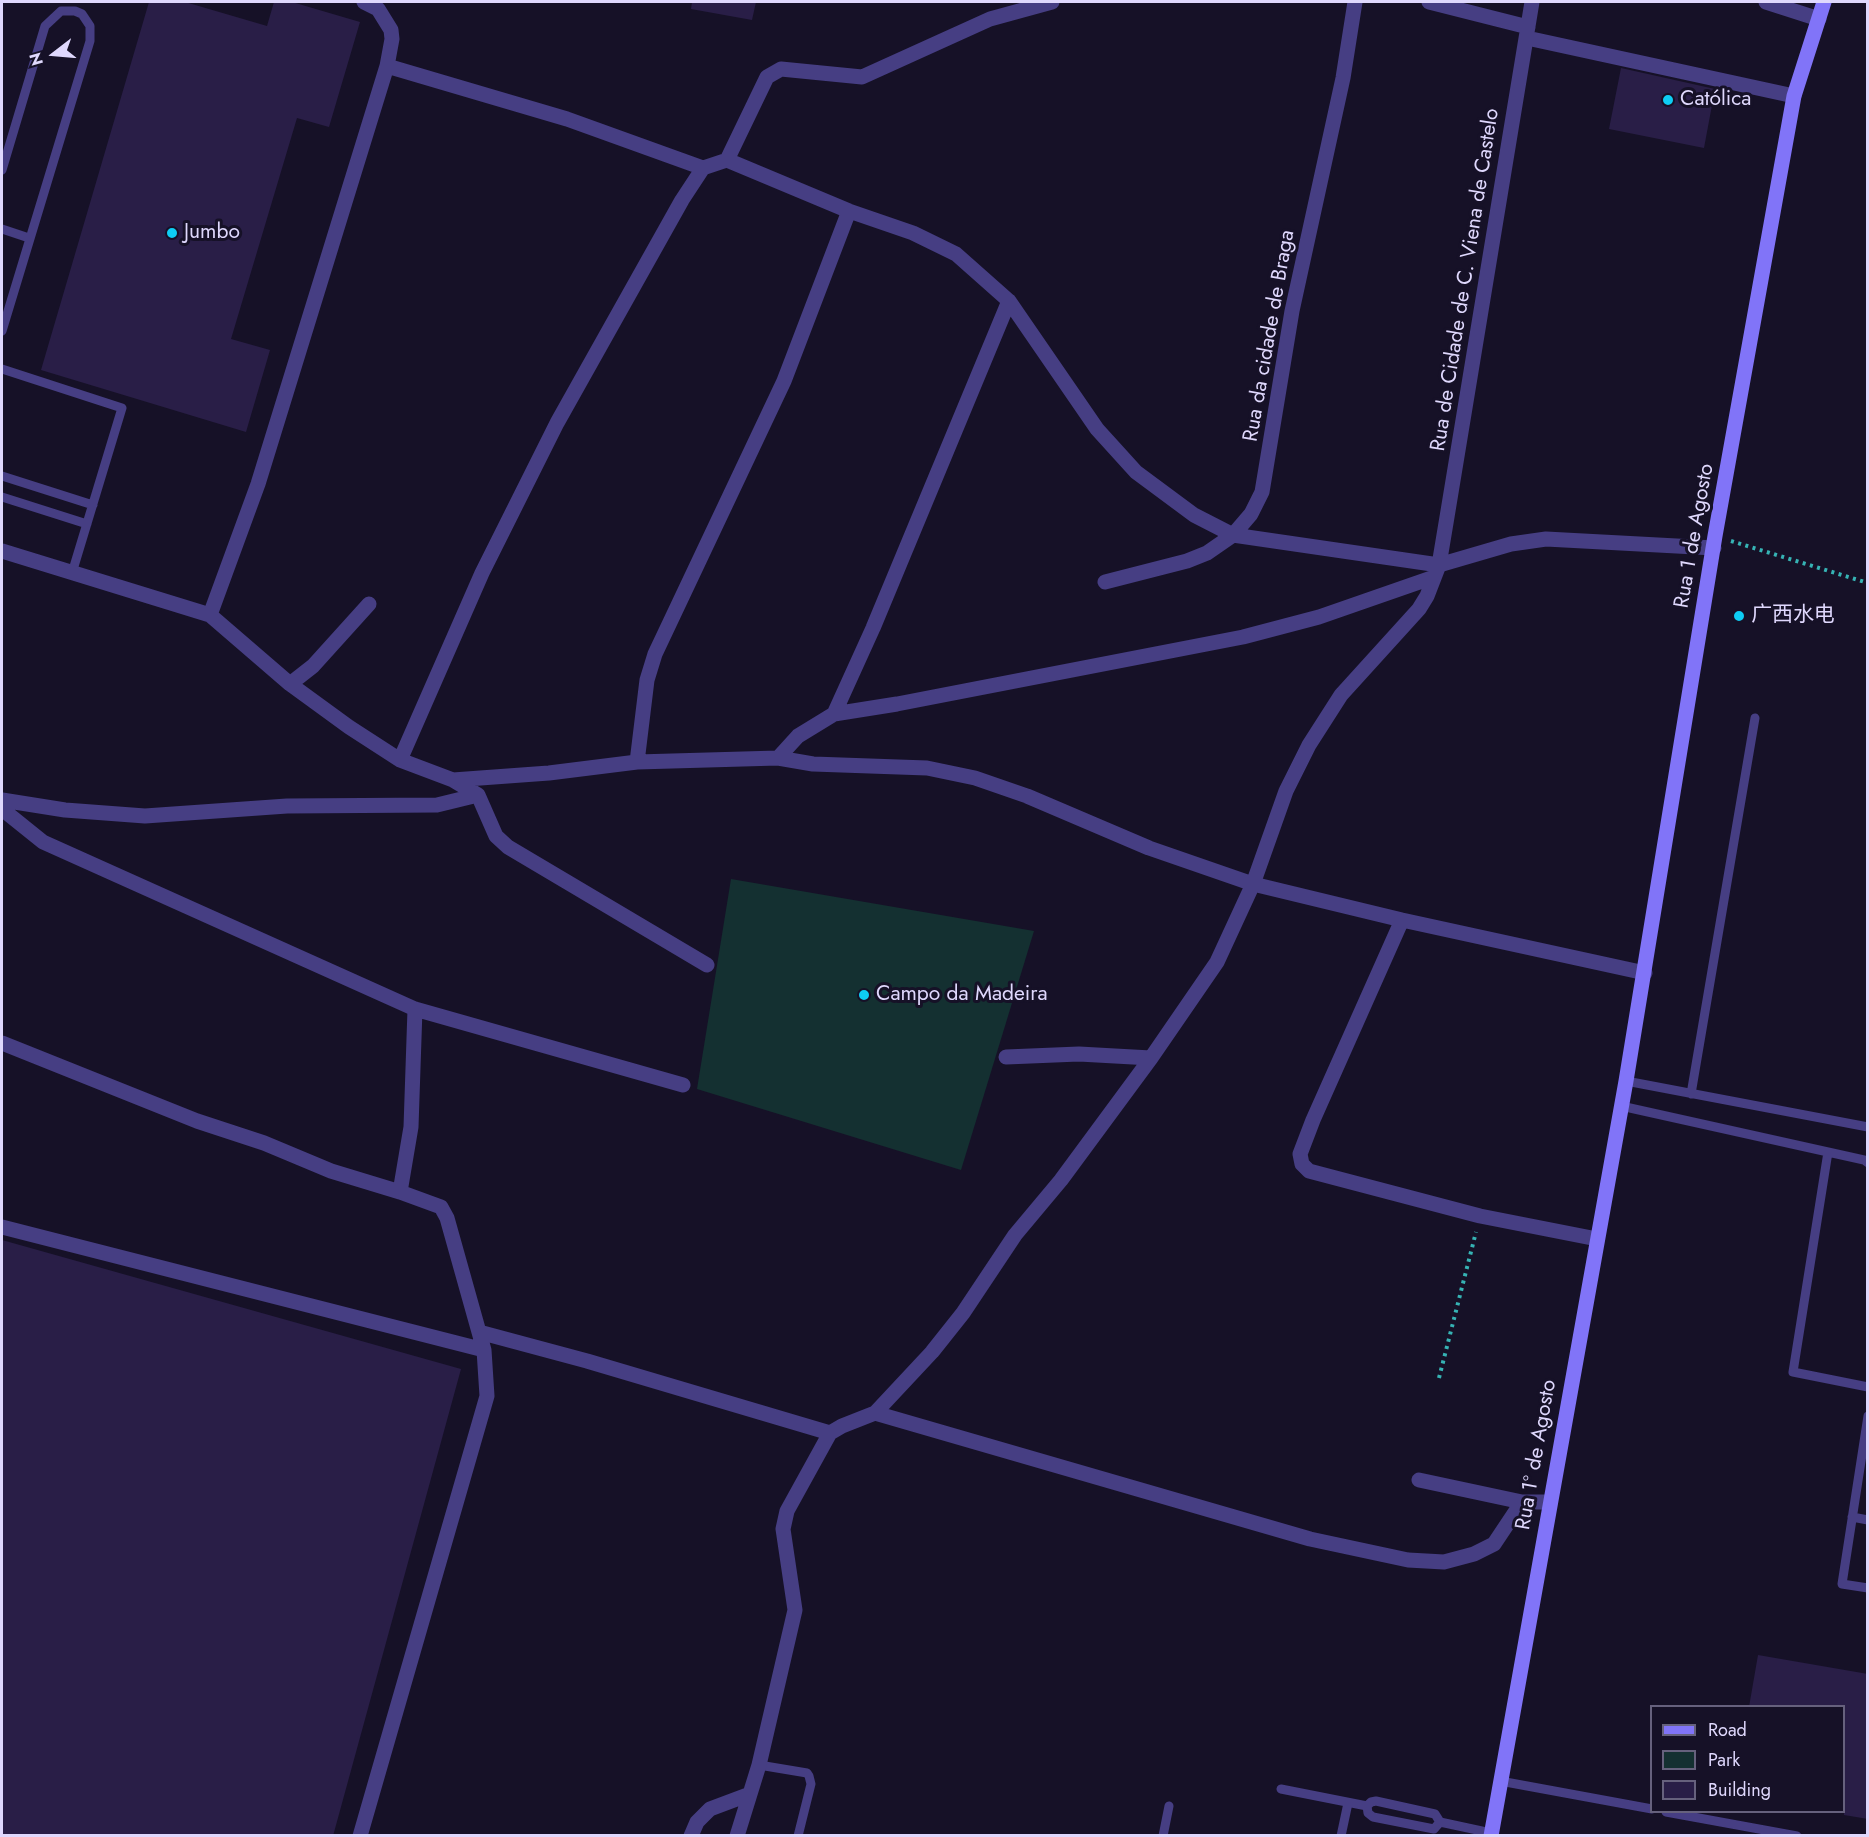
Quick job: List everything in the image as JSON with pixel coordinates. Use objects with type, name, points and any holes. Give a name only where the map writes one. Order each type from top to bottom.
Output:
[{"type":"main road","name":"Rua 1 de Agosto","points":[[1626,1082],[1715,542],[1794,96],[1824,2]]},
{"type":"main road","name":"Rua 1º de Agosto","points":[[1491,1834],[1626,1082]]},
{"type":"street","points":[[210,615],[258,484],[387,66],[392,39],[391,30],[378,9],[364,2]]},
{"type":"street","points":[[727,160],[767,77],[774,71],[862,77],[990,19],[1052,2]]},
{"type":"street","name":"Rua da cidade de Braga","points":[[1106,582],[1187,561],[1207,553],[1233,535],[1251,514],[1262,492],[1267,477],[1292,311],[1343,78],[1355,2]]},
{"type":"street","points":[[1429,2],[1528,33],[1794,96]]},
{"type":"street","name":"Rua de Cidade de C. Viena de Castelo","points":[[875,1413],[932,1352],[957,1321],[1015,1235],[1060,1180],[1151,1058],[1217,962],[1253,884],[1286,791],[1309,746],[1341,695],[1423,603],[1437,571],[1532,2]]},
{"type":"street","points":[[1766,2],[1819,19]]},
{"type":"street","points":[[387,66],[567,119],[703,168],[727,160],[849,211],[943,246],[976,269],[1009,301],[1097,429],[1136,472],[1194,515],[1233,535],[1437,571]]},
{"type":"street","points":[[400,760],[482,573],[557,423],[682,200],[703,168]]},
{"type":"street","points":[[637,762],[647,680],[655,654],[784,381],[849,211]]},
{"type":"street","points":[[834,714],[873,628],[1009,301]]},
{"type":"street","points":[[778,758],[798,736],[834,714],[1243,637],[1319,617],[1511,544],[1546,539],[1715,542]]},
{"type":"street","points":[[2,551],[210,615],[290,684],[400,760],[453,780],[477,795],[496,836],[508,847],[707,965]]},
{"type":"street","points":[[290,684],[313,666],[369,604]]},
{"type":"street","points":[[453,780],[549,773],[637,762],[778,758],[813,765],[927,768],[975,778],[1027,796],[1149,849],[1253,884],[1402,920],[1645,973]]},
{"type":"street","points":[[2,800],[66,810],[145,816],[287,806],[438,805],[477,795]]},
{"type":"street","points":[[2,809],[43,842],[415,1009],[683,1085]]},
{"type":"street","points":[[1402,920],[1313,1120],[1300,1154],[1302,1164],[1309,1170],[1480,1216],[1597,1239]]},
{"type":"street","points":[[400,1192],[411,1127],[415,1009]]},
{"type":"street","points":[[2,1042],[197,1121],[264,1143],[330,1171],[441,1207],[447,1218],[484,1350],[487,1396],[360,1836]]},
{"type":"street","points":[[1005,1057],[1079,1054],[1151,1058]]},
{"type":"street","points":[[2,1227],[484,1350]]},
{"type":"street","points":[[479,1332],[664,1383],[830,1433]]},
{"type":"street","points":[[737,1836],[759,1765],[795,1610],[783,1529],[787,1511],[830,1433],[875,1413],[1310,1539],[1408,1560],[1444,1562],[1474,1554],[1494,1544],[1522,1502]]},
{"type":"street","points":[[1419,1480],[1522,1502],[1550,1502]]},
{"type":"street","points":[[691,1836],[697,1822],[710,1809],[750,1794]]},
{"type":"lane","points":[[2,170],[45,26],[61,11],[75,11],[82,14],[90,26],[90,41],[2,331]]},
{"type":"lane","points":[[2,229],[29,238]]},
{"type":"lane","points":[[2,369],[122,408],[72,573]]},
{"type":"lane","points":[[2,476],[93,505]]},
{"type":"lane","points":[[2,497],[87,524]]},
{"type":"lane","points":[[1691,1094],[1755,718]]},
{"type":"lane","points":[[1626,1082],[1868,1127]]},
{"type":"lane","points":[[1621,1106],[1864,1160],[1868,1163]]},
{"type":"lane","points":[[1828,1152],[1793,1372],[1868,1387]]},
{"type":"lane","points":[[1868,1416],[1842,1584],[1868,1588]]},
{"type":"lane","points":[[1852,1517],[1868,1520]]},
{"type":"lane","points":[[759,1765],[807,1773],[809,1776],[811,1784],[798,1836]]},
{"type":"lane","points":[[1500,1781],[1650,1809]]},
{"type":"lane","points":[[1281,1789],[1367,1806]]},
{"type":"lane","points":[[1367,1806],[1376,1801],[1435,1814],[1440,1822],[1461,1831],[1491,1834]]},
{"type":"lane","points":[[1341,1836],[1348,1803]]},
{"type":"lane","points":[[1163,1836],[1170,1806]]},
{"type":"lane","points":[[1367,1806],[1368,1813],[1373,1817],[1434,1829],[1440,1822]]},
{"type":"lane","points":[[1671,1813],[1797,1836]]},
{"type":"path","points":[[1715,542],[1868,583]]},
{"type":"path","points":[[1439,1378],[1480,1216]]},
{"type":"green space","name":"Campo da Madeira","points":[[731,879],[1034,931],[961,1170],[697,1089]]},
{"type":"building","name":"Jumbo","points":[[149,2],[185,2],[267,26],[274,2],[292,2],[360,22],[329,127],[297,118],[231,339],[270,350],[246,432],[41,370]]},
{"type":"building","points":[[692,2],[756,2],[752,20],[691,9]]},
{"type":"building","points":[[1621,68],[1715,89],[1704,148],[1609,129]]},
{"type":"building","points":[[2,1240],[461,1369],[333,1836],[2,1836]]},
{"type":"building","points":[[1758,1655],[1868,1674],[1868,1819],[1844,1815],[1845,1705],[1749,1705]]},
{"type":"place","name":"Católica","points":[[1668,100]]},
{"type":"place","name":"Jumbo","points":[[172,233]]},
{"type":"place","name":"广西水电","points":[[1739,616]]},
{"type":"place","name":"Campo da Madeira","points":[[864,995]]}]
